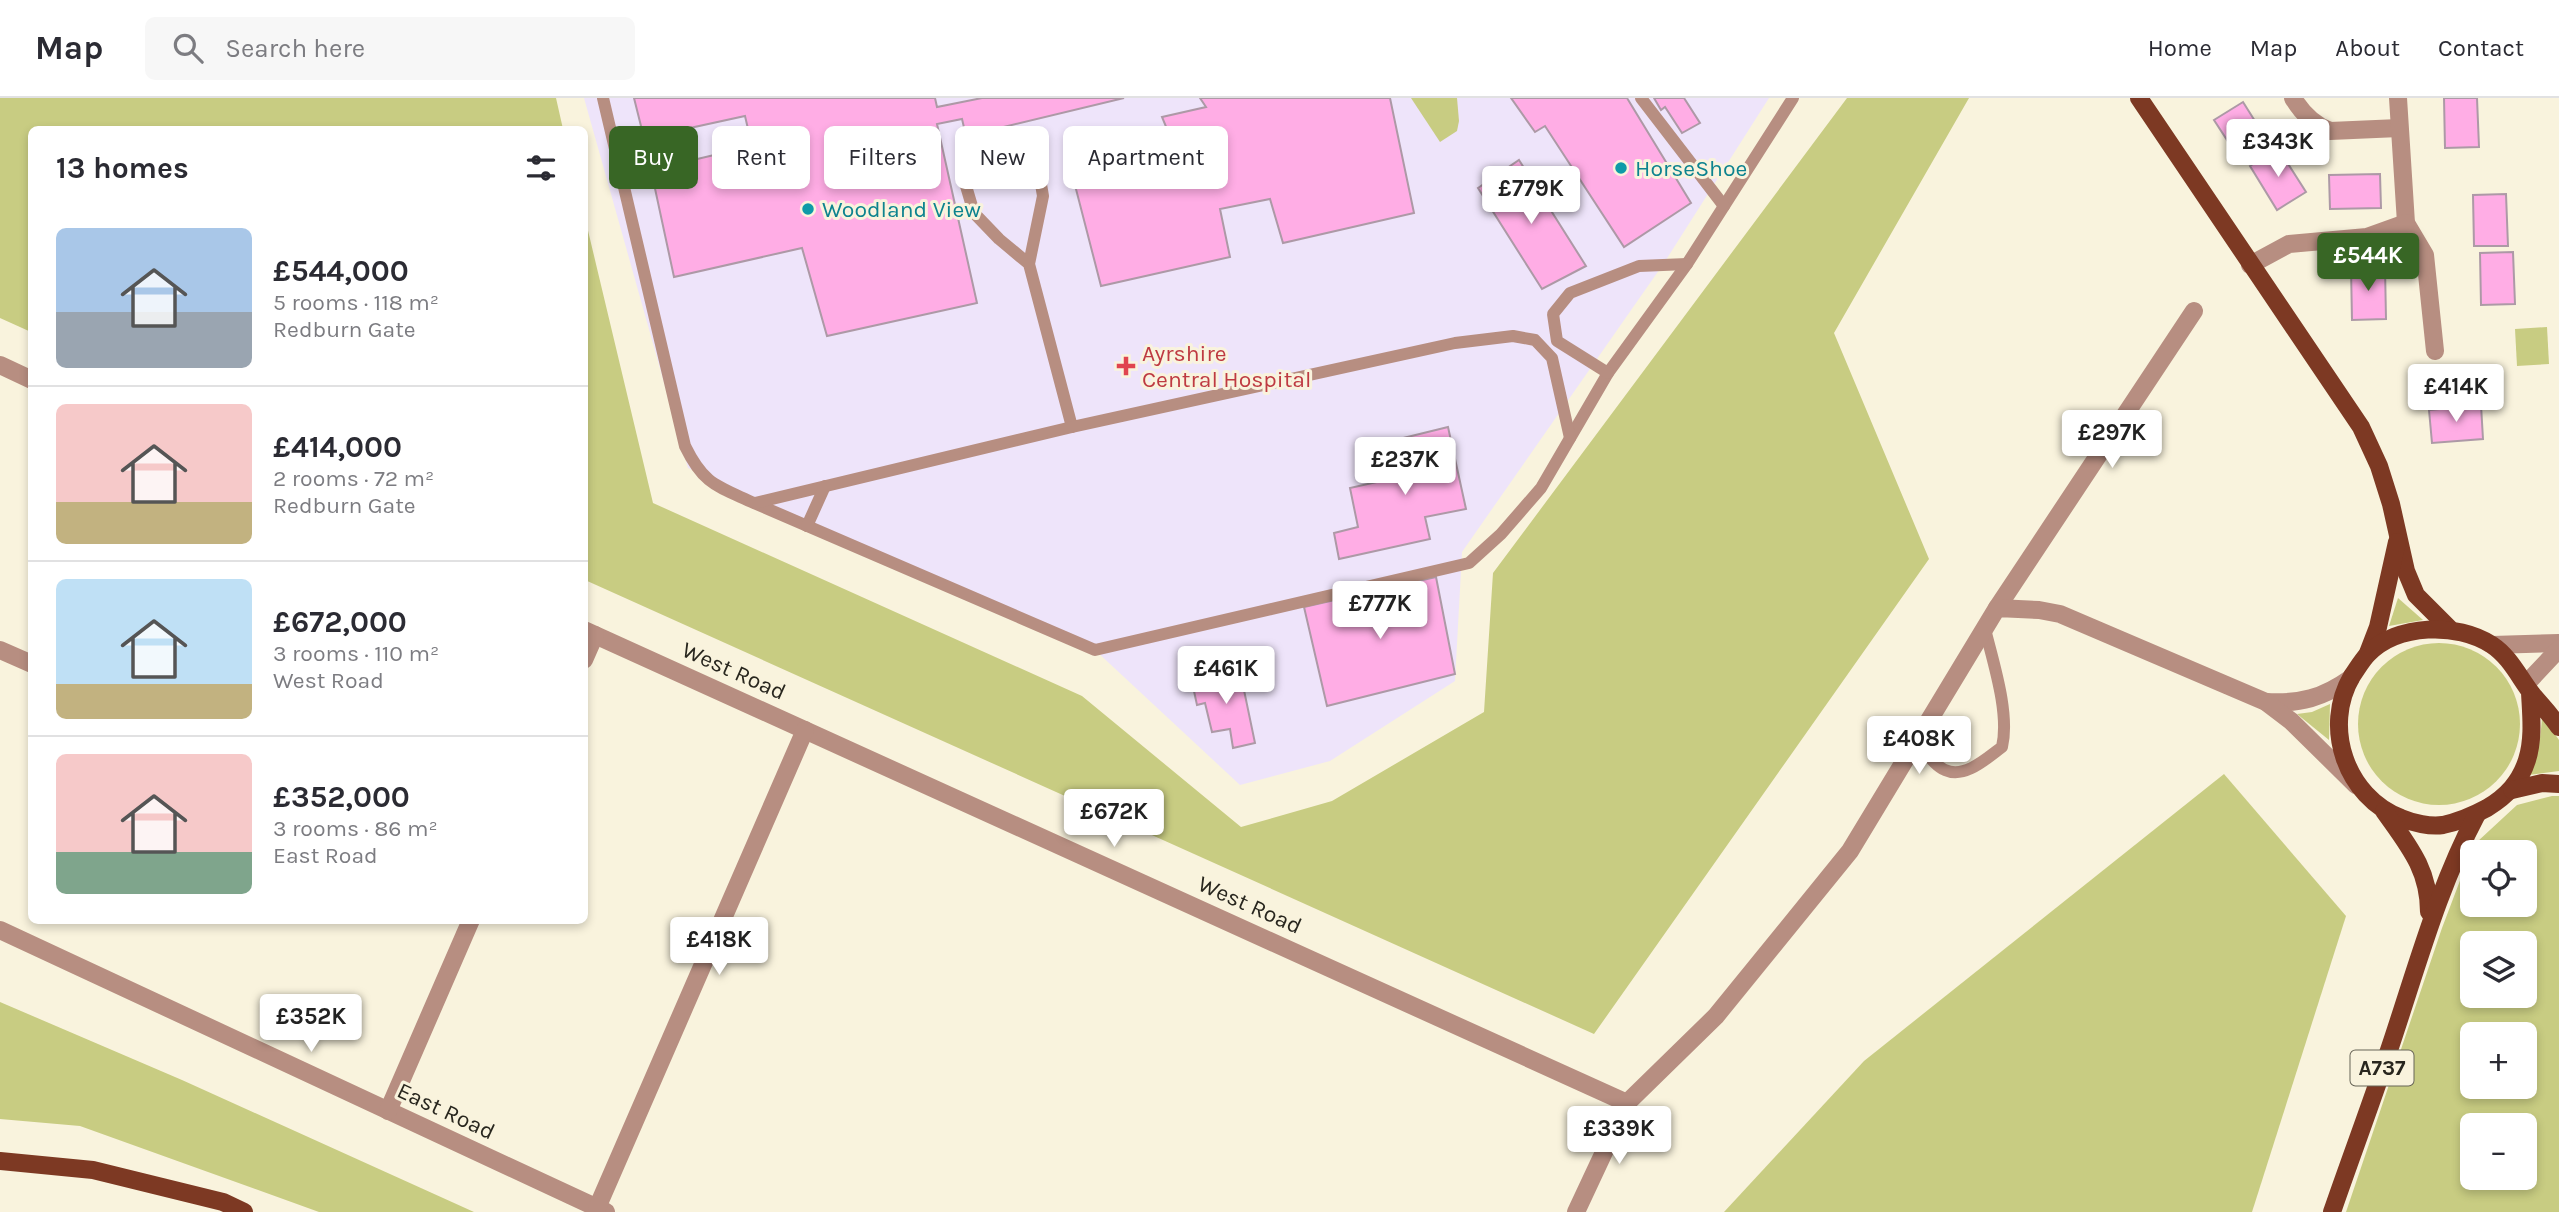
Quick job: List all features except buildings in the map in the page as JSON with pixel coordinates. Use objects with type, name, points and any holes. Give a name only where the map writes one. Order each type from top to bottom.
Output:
[{"type":"main road","name":"A737","points":[[2139,98],[2361,427],[2379,466],[2391,504],[2397,540],[2416,595],[2449,628]]},
{"type":"main road","name":"A737","points":[[2397,540],[2378,627],[2368,653],[2351,678],[2341,706],[2339,736],[2346,765],[2361,790],[2384,811],[2408,845],[2426,880],[2429,892],[2429,923]]},
{"type":"main road","name":"A737","points":[[2368,653],[2391,639],[2416,630],[2449,628],[2468,634],[2492,645],[2518,671],[2559,727]]},
{"type":"main road","name":"A737","points":[[2512,790],[2527,761],[2532,736],[2528,688]]},
{"type":"main road","name":"A737","points":[[2384,811],[2411,822],[2441,825],[2477,814],[2512,790],[2542,783],[2559,784]]},
{"type":"main road","name":"A737","points":[[2332,1212],[2429,923],[2458,851],[2477,814]]},
{"type":"main road","points":[[0,1161],[93,1170],[223,1202],[244,1212]]},
{"type":"street","points":[[2293,98],[2300,110],[2319,127],[2330,131],[2399,128]]},
{"type":"street","points":[[2398,98],[2406,223],[2424,255],[2435,351]]},
{"type":"street","points":[[2250,265],[2289,244],[2367,237],[2406,223]]},
{"type":"street","points":[[1576,1212],[1628,1103],[1716,1016],[1850,851],[1997,608],[2194,311]]},
{"type":"street","points":[[0,365],[28,378]]},
{"type":"street","points":[[1997,608],[2060,614],[2266,702],[2291,721],[2361,790]]},
{"type":"street","name":"West Road","points":[[590,633],[1628,1103]]},
{"type":"street","points":[[2492,645],[2559,643]]},
{"type":"street","points":[[2528,688],[2559,649]]},
{"type":"street","points":[[0,650],[28,662]]},
{"type":"street","points":[[2266,702],[2289,703],[2319,697],[2351,678]]},
{"type":"street","points":[[601,1210],[805,730]]},
{"type":"street","points":[[388,1111],[469,924]]},
{"type":"street","name":"East Road","points":[[0,930],[601,1210]]},
{"type":"lane","points":[[603,98],[685,446],[702,476],[754,503],[1095,650],[1469,563],[1501,534],[1541,488],[1608,373],[1687,264],[1793,98]]},
{"type":"lane","points":[[1641,98],[1724,206]]},
{"type":"lane","points":[[1030,264],[999,239],[974,213],[967,186],[990,159],[1023,154],[1038,167],[1043,196],[1030,264],[1072,427]]},
{"type":"lane","points":[[1608,373],[1557,341],[1553,314],[1570,293],[1639,266],[1687,264]]},
{"type":"lane","points":[[754,503],[1072,427],[1455,343],[1513,335],[1535,340],[1552,358],[1570,438]]},
{"type":"lane","points":[[807,526],[825,486]]},
{"type":"lane","points":[[1916,742],[1944,770],[1958,772],[1970,768],[2001,747],[2004,736],[2001,705],[1985,629]]},
{"type":"shaded area","name":"Ayrshire Central Hospital","points":[[584,98],[1769,98],[1664,263],[1462,552],[1455,681],[1330,761],[1240,785],[1095,650],[688,468],[610,189],[698,189],[698,126],[609,126],[609,187]]},
{"type":"green space","points":[[0,98],[556,98],[562,126],[28,126],[28,331],[0,318]]},
{"type":"green space","points":[[1411,98],[1457,98],[1457,131],[1440,142]]},
{"type":"green space","points":[[1847,98],[1969,98],[1834,333],[1929,559],[1594,1034],[588,581],[588,231],[653,503],[1082,696],[1241,827],[1332,801],[1484,712],[1493,573]]},
{"type":"green space","points":[[2547,327],[2549,364],[2517,366],[2515,329]]},
{"type":"green space","points":[[2398,598],[2423,620],[2389,626]]},
{"type":"green space","points":[[2439,643],[2470,649],[2496,667],[2514,693],[2520,724],[2514,755],[2496,781],[2470,799],[2439,805],[2408,799],[2382,781],[2364,755],[2358,724],[2364,693],[2382,667],[2408,649]]},
{"type":"green space","points":[[2330,704],[2329,740],[2297,714],[2312,712]]},
{"type":"green space","points":[[2542,716],[2559,740],[2559,771],[2529,775],[2535,760]]},
{"type":"green space","points":[[2224,774],[2346,916],[2252,1212],[1724,1212],[1864,1061]]},
{"type":"green space","points":[[2559,796],[2559,1212],[2346,1212],[2460,881],[2460,917],[2537,917],[2537,840],[2479,840],[2517,805]]},
{"type":"green space","points":[[0,1002],[182,1080],[474,1212],[319,1212],[80,1126],[0,1119]]},
{"type":"place","name":"HorseShoe","points":[[1621,168]]},
{"type":"place","name":"Woodland View","points":[[808,209]]},
{"type":"place","name":"Ayrshire Central Hospital","points":[[1126,366]]}]
